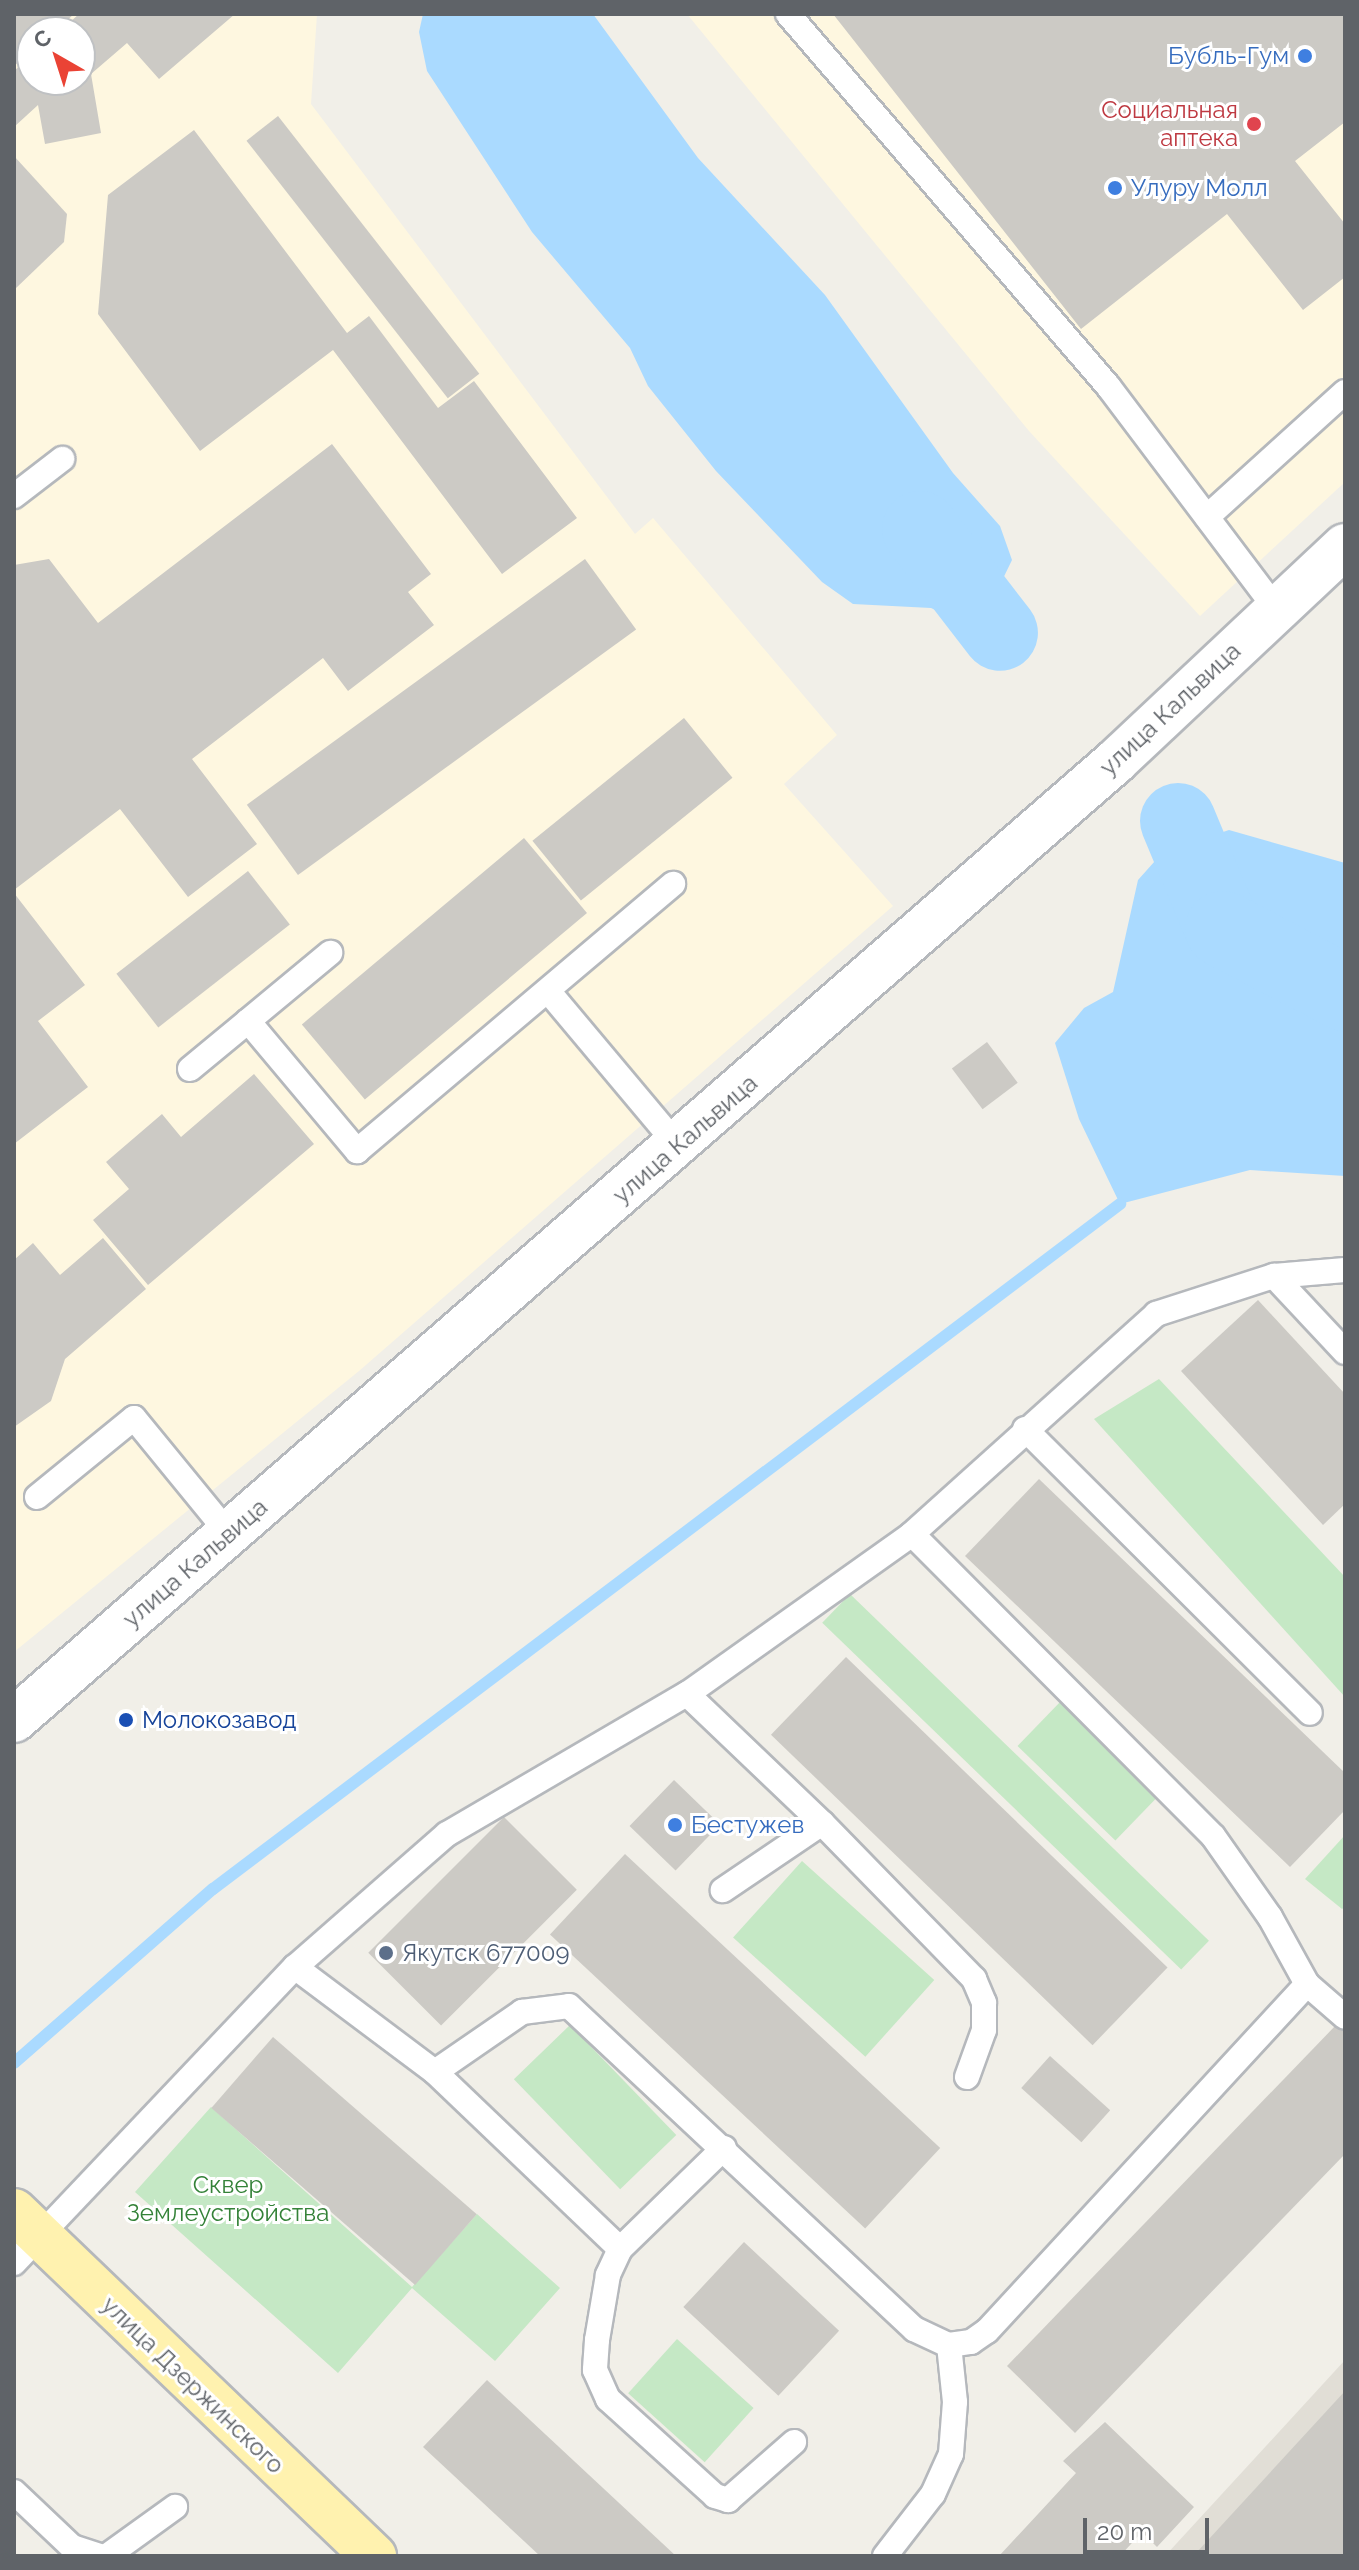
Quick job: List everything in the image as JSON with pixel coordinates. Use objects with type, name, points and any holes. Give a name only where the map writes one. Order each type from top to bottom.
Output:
[{"type":"main road","name":"улица Дзержинского","points":[[22,2236],[374,2556]]},
{"type":"street","name":"улица Кальвица","points":[[14,1720],[678,1146],[1116,761],[1345,546]]},
{"type":"lane","points":[[788,14],[1108,386],[1276,609]]},
{"type":"lane","points":[[1207,517],[1345,392]]},
{"type":"lane","points":[[14,496],[62,459]]},
{"type":"lane","points":[[248,1021],[357,1151],[673,884]]},
{"type":"lane","points":[[190,1069],[330,953]]},
{"type":"lane","points":[[548,991],[678,1146]]},
{"type":"lane","points":[[22,2236],[295,1967],[447,1834],[687,1694],[912,1534],[1156,1314],[1274,1276],[1345,1270]]},
{"type":"lane","points":[[1274,1276],[1345,1352]]},
{"type":"lane","points":[[37,1497],[134,1418],[229,1534]]},
{"type":"lane","points":[[1025,1429],[1310,1713]]},
{"type":"lane","points":[[912,1534],[1213,1836],[1270,1917],[1307,1984],[1345,2017]]},
{"type":"lane","points":[[687,1694],[822,1823],[974,1979],[984,2003],[984,2030],[967,2077]]},
{"type":"lane","points":[[723,1890],[822,1823]]},
{"type":"lane","points":[[295,1967],[435,2072],[620,2249]]},
{"type":"lane","points":[[435,2072],[522,2012],[569,2006],[914,2329],[949,2345],[971,2342],[987,2331],[1307,1984]]},
{"type":"lane","points":[[724,2148],[620,2249],[608,2275],[595,2370],[608,2399],[715,2496],[728,2500],[794,2442]]},
{"type":"lane","points":[[885,2556],[933,2494],[951,2454],[955,2402],[949,2345]]},
{"type":"lane","points":[[14,2492],[72,2547],[100,2556]]},
{"type":"lane","points":[[107,2556],[175,2507]]},
{"type":"shaded area","points":[[14,14],[317,14],[311,104],[635,534],[653,518],[837,735],[784,784],[893,906],[359,1371],[14,1652]]},
{"type":"shaded area","points":[[687,14],[1345,14],[1345,482],[1200,616],[1029,431]]},
{"type":"shaded area","points":[[1345,2360],[1345,2556],[1165,2556]]},
{"type":"green space","points":[[1159,1379],[1345,1577],[1345,1697],[1094,1419]]},
{"type":"green space","points":[[850,1594],[1209,1941],[1181,1969],[822,1623]]},
{"type":"green space","points":[[1062,1700],[1160,1794],[1115,1841],[1018,1746]]},
{"type":"green space","points":[[1345,1835],[1345,1907],[1342,1909],[1305,1879]]},
{"type":"green space","points":[[802,1861],[934,1980],[865,2057],[733,1938]]},
{"type":"green space","points":[[570,2025],[676,2135],[620,2189],[514,2079]]},
{"type":"green space","name":"Сквер Землеустройства","points":[[211,2107],[412,2287],[477,2214],[560,2288],[495,2361],[412,2288],[338,2373],[135,2192]]},
{"type":"green space","points":[[677,2339],[754,2408],[705,2462],[628,2393]]},
{"type":"water","points":[[423,14],[593,14],[698,158],[825,295],[953,473],[1000,526],[1012,560],[978,630],[931,608],[853,604],[822,582],[716,471],[648,386],[630,348],[532,232],[427,71],[419,32]]},
{"type":"water","points":[[1229,830],[1345,863],[1345,1176],[1250,1170],[1120,1204],[1079,1119],[1055,1043],[1084,1008],[1113,992],[1138,880],[1163,852]]},
{"type":"building","points":[[14,14],[74,14],[16,16],[14,66]]},
{"type":"building","points":[[235,14],[159,79],[127,43],[96,70],[96,16],[77,16]]},
{"type":"building","name":"Улуру Молл","points":[[833,14],[1345,14],[1345,122],[1295,161],[1345,224],[1345,277],[1303,310],[1227,214],[1081,329]]},
{"type":"building","points":[[16,69],[16,96],[95,96],[101,133],[45,144],[38,105],[14,127]]},
{"type":"building","points":[[278,116],[479,374],[448,398],[246,141]]},
{"type":"building","points":[[194,130],[347,333],[369,316],[438,408],[474,381],[577,518],[502,574],[333,350],[200,451],[98,314],[108,195]]},
{"type":"building","points":[[14,156],[67,214],[64,242],[14,290]]},
{"type":"building","points":[[332,444],[431,574],[408,592],[434,625],[348,691],[323,658],[192,759],[257,844],[188,897],[120,809],[14,890],[14,565],[49,559],[98,623]]},
{"type":"building","points":[[585,559],[636,629],[298,875],[247,805]]},
{"type":"building","points":[[684,718],[732,778],[581,901],[532,841]]},
{"type":"building","points":[[524,838],[587,913],[365,1099],[302,1024]]},
{"type":"building","points":[[248,871],[290,925],[158,1027],[116,974]]},
{"type":"building","points":[[14,893],[85,985],[38,1021],[88,1087],[14,1144]]},
{"type":"building","points":[[987,1042],[1018,1083],[983,1109],[952,1068]]},
{"type":"building","points":[[254,1074],[314,1144],[148,1285],[93,1220],[129,1189],[106,1162],[162,1114],[181,1137]]},
{"type":"building","points":[[103,1238],[146,1289],[65,1359],[51,1401],[14,1427],[14,1260],[33,1243],[60,1275]]},
{"type":"building","points":[[1258,1300],[1345,1394],[1345,1504],[1323,1525],[1181,1371]]},
{"type":"building","points":[[1039,1479],[1345,1773],[1345,1810],[1290,1867],[965,1556]]},
{"type":"building","points":[[846,1657],[1168,1968],[1093,2045],[771,1735]]},
{"type":"building","name":"Бестужев","points":[[674,1780],[720,1824],[676,1870],[630,1826]]},
{"type":"building","points":[[504,1817],[577,1890],[441,2026],[368,1953]]},
{"type":"building","points":[[625,1854],[940,2148],[865,2228],[550,1934]]},
{"type":"building","points":[[1337,2024],[1345,2032],[1345,2154],[1075,2433],[1007,2366]]},
{"type":"building","points":[[273,2037],[477,2214],[415,2285],[211,2108]]},
{"type":"building","points":[[1050,2056],[1110,2110],[1081,2142],[1021,2088]]},
{"type":"building","points":[[744,2242],[839,2331],[778,2396],[683,2307]]},
{"type":"building","points":[[487,2380],[676,2556],[540,2556],[423,2447]]},
{"type":"building","points":[[1345,2391],[1345,2556],[1202,2556],[1197,2552]]},
{"type":"building","points":[[1105,2422],[1194,2507],[1157,2547],[1142,2532],[1120,2556],[999,2556],[1076,2473],[1063,2461]]},
{"type":"waterway","points":[[920,529],[1000,633]]},
{"type":"waterway","points":[[1178,821],[1223,929],[1345,993]]},
{"type":"waterway","points":[[14,2063],[213,1889],[1120,1204]]},
{"type":"place","name":"Бубль-Гум","points":[[1305,56]]},
{"type":"place","name":"Социальная аптека","points":[[1254,124]]},
{"type":"place","name":"Улуру Молл","points":[[1115,188]]},
{"type":"place","name":"Молокозавод","points":[[126,1720]]},
{"type":"place","name":"Бестужев","points":[[675,1825]]},
{"type":"place","name":"Якутск 677009","points":[[386,1953]]}]
